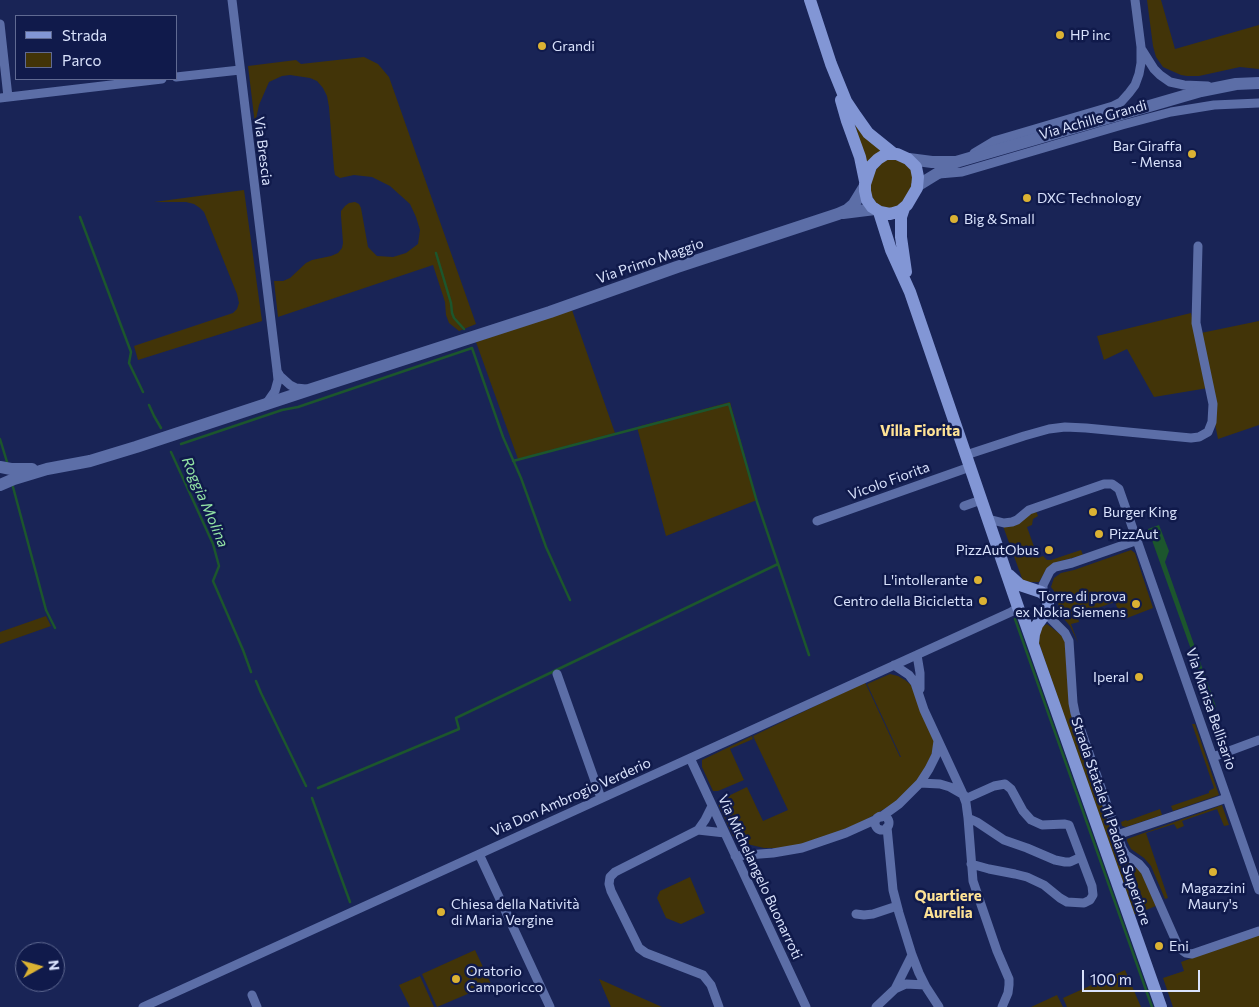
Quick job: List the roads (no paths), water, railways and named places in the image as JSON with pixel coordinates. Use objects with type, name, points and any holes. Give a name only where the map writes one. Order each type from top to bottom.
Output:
[{"type":"main road","points":[[810,0],[860,157],[867,200],[877,211],[885,214],[898,212],[908,203],[917,186],[917,171],[909,159],[902,155],[884,155],[874,162],[865,185]]},
{"type":"main road","points":[[831,64],[846,100],[859,121],[872,136],[894,154]]},
{"type":"main road","points":[[909,159],[932,162],[956,162],[1218,87],[1259,83]]},
{"type":"main road","points":[[917,186],[956,162]]},
{"type":"main road","name":"Via Primo Maggio","points":[[47,469],[90,461],[119,453],[550,312],[677,267],[838,214],[847,210],[856,202],[865,185]]},
{"type":"main road","name":"Strada Statale 11 Padana Superiore","points":[[904,208],[901,225],[901,244],[911,296]]},
{"type":"main road","name":"Via Primo Maggio","points":[[838,214],[877,211]]},
{"type":"main road","name":"Strada Statale 11 Padana Superiore","points":[[877,211],[911,296],[1018,610],[1033,645],[1161,1007]]},
{"type":"main road","points":[[0,467],[11,469],[47,469]]},
{"type":"main road","points":[[0,486],[14,479],[47,469]]},
{"type":"main road","points":[[1006,572],[1020,585],[1039,591],[1047,597],[1048,609],[1035,629],[1033,645]]},
{"type":"main road","points":[[1039,591],[1028,591],[1024,594],[1020,598],[1018,610],[1032,620],[1044,616]]},
{"type":"street","name":"Via Brescia","points":[[232,0],[278,380],[275,391],[266,404]]},
{"type":"street","points":[[969,159],[976,152],[994,141],[1121,102],[1130,93],[1136,82],[1141,62],[1141,48],[1134,0]]},
{"type":"street","points":[[0,24],[4,97],[153,80]]},
{"type":"street","points":[[1141,48],[1154,69],[1160,76],[1170,82],[1184,85],[1218,87]]},
{"type":"street","points":[[178,77],[240,70]]},
{"type":"street","name":"Via Achille Grandi","points":[[936,175],[962,172],[1171,112],[1214,105],[1259,103]]},
{"type":"street","name":"Vicolo Fiorita","points":[[817,521],[968,461],[1024,436],[1049,429],[1086,428],[1192,438],[1199,437],[1208,432],[1212,424],[1213,404],[1196,326],[1198,246]]},
{"type":"street","points":[[277,370],[280,376],[290,385],[296,388],[312,389]]},
{"type":"street","name":"Via Marisa Bellisario","points":[[988,519],[1004,523],[1012,522],[1029,510],[1086,490],[1107,483],[1117,486],[1121,492],[1138,540],[1259,887]]},
{"type":"street","points":[[964,506],[981,500]]},
{"type":"street","points":[[1039,591],[1048,575],[1056,568],[1138,540]]},
{"type":"street","name":"Via Don Ambrogio Verderio","points":[[143,1007],[1018,610]]},
{"type":"street","points":[[1044,616],[1065,633],[1069,641],[1075,713],[1117,836],[1124,853],[1140,864],[1145,871],[1178,946],[1183,952],[1192,954],[1259,931]]},
{"type":"street","points":[[917,655],[920,673],[920,696]]},
{"type":"street","points":[[894,665],[913,680],[924,710],[964,797],[975,889],[1009,979],[1008,993],[1002,1007]]},
{"type":"street","points":[[557,674],[601,798]]},
{"type":"street","points":[[1213,757],[1259,740]]},
{"type":"street","points":[[735,856],[773,853],[802,848],[857,828],[882,823],[920,783],[934,759],[938,741]]},
{"type":"street","name":"Via Michelangelo Buonarroti","points":[[690,758],[806,1007]]},
{"type":"street","points":[[920,783],[940,784],[950,787],[964,797]]},
{"type":"street","points":[[964,797],[994,786],[1006,784],[1011,789],[1023,811],[1037,824],[1069,825],[1092,886],[1093,895],[1090,900],[1084,903],[1067,902],[1044,884],[1027,877],[971,864]]},
{"type":"street","points":[[1117,836],[1227,798]]},
{"type":"street","points":[[712,806],[698,830],[615,872],[610,877],[610,887],[640,948],[646,953],[703,975],[711,985],[719,1007]]},
{"type":"street","points":[[968,818],[1004,840],[1056,860],[1074,861],[1081,857]]},
{"type":"street","points":[[882,823],[890,852],[893,890],[912,955],[925,985],[939,1007]]},
{"type":"street","points":[[698,830],[724,833]]},
{"type":"street","points":[[479,854],[550,1007]]},
{"type":"street","points":[[856,914],[875,914],[897,906]]},
{"type":"street","points":[[896,989],[912,955]]},
{"type":"street","points":[[876,1007],[896,989],[906,984],[925,985]]},
{"type":"street","points":[[252,995],[257,1007]]},
{"type":"waterway","name":"Roggia Molina","points":[[80,217],[131,352],[129,363],[143,392]]},
{"type":"waterway","points":[[436,253],[451,303],[452,313],[464,329]]},
{"type":"waterway","points":[[181,444],[282,410],[298,407],[472,348],[503,437],[521,478],[546,547],[570,600]]},
{"type":"waterway","points":[[513,461],[729,404],[757,502],[809,655]]},
{"type":"waterway","name":"Roggia Molina","points":[[149,405],[161,428]]},
{"type":"waterway","points":[[0,439],[7,462]]},
{"type":"waterway","name":"Roggia Molina","points":[[171,452],[213,544],[219,566],[213,581],[251,672]]},
{"type":"waterway","points":[[13,487],[46,610],[55,628]]},
{"type":"waterway","points":[[318,788],[459,729],[456,718],[778,564]]},
{"type":"waterway","points":[[1015,619],[1152,1007]]},
{"type":"waterway","name":"Roggia Molina","points":[[256,681],[306,786]]},
{"type":"waterway","name":"Roggia Molina","points":[[312,798],[350,902]]},
{"type":"place","name":"HP inc","points":[[1060,35]]},
{"type":"place","name":"Grandi","points":[[542,46]]},
{"type":"place","name":"Bar Giraffa - Mensa","points":[[1192,154]]},
{"type":"place","name":"DXC Technology","points":[[1027,198]]},
{"type":"place","name":"Big & Small","points":[[954,219]]},
{"type":"place","name":"Burger King","points":[[1093,512]]},
{"type":"place","name":"PizzAut","points":[[1099,534]]},
{"type":"place","name":"PizzAutObus","points":[[1049,550]]},
{"type":"place","name":"L'intollerante","points":[[978,580]]},
{"type":"place","name":"Centro della Bicicletta","points":[[983,601]]},
{"type":"place","name":"Torre di prova ex Nokia Siemens","points":[[1136,604]]},
{"type":"place","name":"Iperal","points":[[1139,677]]},
{"type":"place","name":"Magazzini Maury's","points":[[1213,872]]},
{"type":"place","name":"Chiesa della Natività di Maria Vergine","points":[[441,912]]},
{"type":"place","name":"Eni","points":[[1159,946]]},
{"type":"place","name":"Oratorio Camporicco","points":[[456,979]]},
{"type":"district","name":"Villa Fiorita","points":[[920,431]]},
{"type":"district","name":"Quartiere Aurelia","points":[[948,904]]}]
